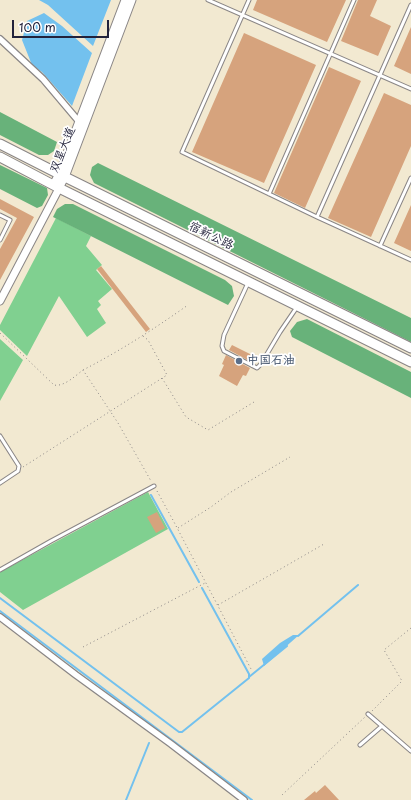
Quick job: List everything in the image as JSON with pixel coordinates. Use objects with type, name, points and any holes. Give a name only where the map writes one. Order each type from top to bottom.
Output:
[{"type":"highway","name":"宿新公路","points":[[0,144],[411,348]]},
{"type":"highway","name":"宿新公路","points":[[0,157],[411,362]]},
{"type":"street","name":"双星大道","points":[[0,301],[62,175],[125,0]]},
{"type":"street","name":"双星大道","points":[[81,124],[132,0]]},
{"type":"street","points":[[0,39],[43,79],[81,124]]},
{"type":"street","points":[[0,617],[76,675],[172,744],[244,800]]},
{"type":"lane","points":[[208,0],[411,89]]},
{"type":"lane","points":[[249,0],[182,152],[268,194],[411,260]]},
{"type":"lane","points":[[268,194],[354,0]]},
{"type":"lane","points":[[317,217],[411,5]]},
{"type":"lane","points":[[380,246],[411,178]]},
{"type":"lane","points":[[0,215],[10,220],[0,240]]},
{"type":"lane","points":[[249,282],[224,335],[222,346],[224,352],[257,368],[298,306]]},
{"type":"lane","points":[[0,436],[19,466],[18,471],[0,483]]},
{"type":"lane","points":[[0,570],[154,486]]},
{"type":"lane","points":[[368,714],[411,751]]},
{"type":"lane","points":[[360,745],[382,726]]},
{"type":"path","points":[[0,333],[54,385],[59,386],[83,370],[114,354],[156,328],[188,305]]},
{"type":"path","points":[[18,471],[167,375],[148,340],[143,336]]},
{"type":"path","points":[[83,370],[110,411],[154,486],[251,669]]},
{"type":"path","points":[[162,378],[186,417],[208,430],[254,402]]},
{"type":"path","points":[[177,528],[211,507],[231,492],[290,457]]},
{"type":"path","points":[[218,605],[324,544]]},
{"type":"path","points":[[82,647],[206,582]]},
{"type":"path","points":[[282,795],[402,682],[384,650],[411,628]]},
{"type":"green space","points":[[0,112],[57,142],[54,151],[48,155],[39,155],[0,135]]},
{"type":"green space","points":[[98,163],[411,318],[411,342],[94,183],[90,175],[92,167]]},
{"type":"green space","points":[[0,165],[47,188],[48,195],[42,206],[37,208],[0,189]]},
{"type":"green space","points":[[65,204],[73,204],[225,280],[232,286],[234,296],[228,305],[53,217],[57,209]]},
{"type":"green space","points":[[56,218],[91,236],[86,246],[102,265],[96,270],[112,289],[98,301],[101,305],[97,309],[106,323],[87,337],[59,296],[27,356],[0,330],[0,325]]},
{"type":"green space","points":[[307,319],[411,372],[411,398],[292,337],[290,331],[297,322]]},
{"type":"green space","points":[[0,339],[23,360],[0,401]]},
{"type":"green space","points":[[148,492],[168,529],[23,610],[0,592],[0,572]]},
{"type":"water","points":[[39,0],[111,0],[93,46],[48,5]]},
{"type":"water","points":[[44,13],[62,26],[92,53],[72,106],[42,72],[32,65],[22,40],[27,21]]},
{"type":"water","points":[[293,635],[299,635],[264,666],[262,659],[280,643]]},
{"type":"building","points":[[257,0],[346,0],[327,42],[253,10]]},
{"type":"building","points":[[358,0],[377,0],[370,16],[391,26],[378,56],[341,41]]},
{"type":"building","points":[[411,27],[411,74],[394,66]]},
{"type":"building","points":[[244,33],[316,65],[264,183],[192,152]]},
{"type":"building","points":[[329,67],[361,81],[305,208],[274,193]]},
{"type":"building","points":[[384,93],[411,105],[411,146],[371,237],[328,218]]},
{"type":"building","points":[[0,199],[34,217],[0,280],[0,249],[17,218],[0,209]]},
{"type":"building","points":[[411,205],[411,251],[394,243]]},
{"type":"building","points":[[101,266],[150,329],[146,332],[97,269]]},
{"type":"building","points":[[232,345],[256,357],[253,363],[229,350]]},
{"type":"building","points":[[226,355],[250,368],[246,376],[243,375],[237,386],[219,376],[224,365],[222,364]]},
{"type":"building","points":[[157,512],[165,528],[156,533],[147,517]]},
{"type":"building","points":[[325,785],[339,800],[304,800],[315,791],[316,793]]},
{"type":"waterway","points":[[151,495],[199,582]]},
{"type":"waterway","points":[[298,636],[358,585]]},
{"type":"waterway","points":[[0,598],[179,732],[182,732],[249,678],[249,674],[202,588]]},
{"type":"waterway","points":[[0,611],[252,800]]},
{"type":"waterway","points":[[249,677],[287,646]]},
{"type":"waterway","points":[[126,800],[149,743]]},
{"type":"place","name":"中国石油","points":[[239,361]]}]
